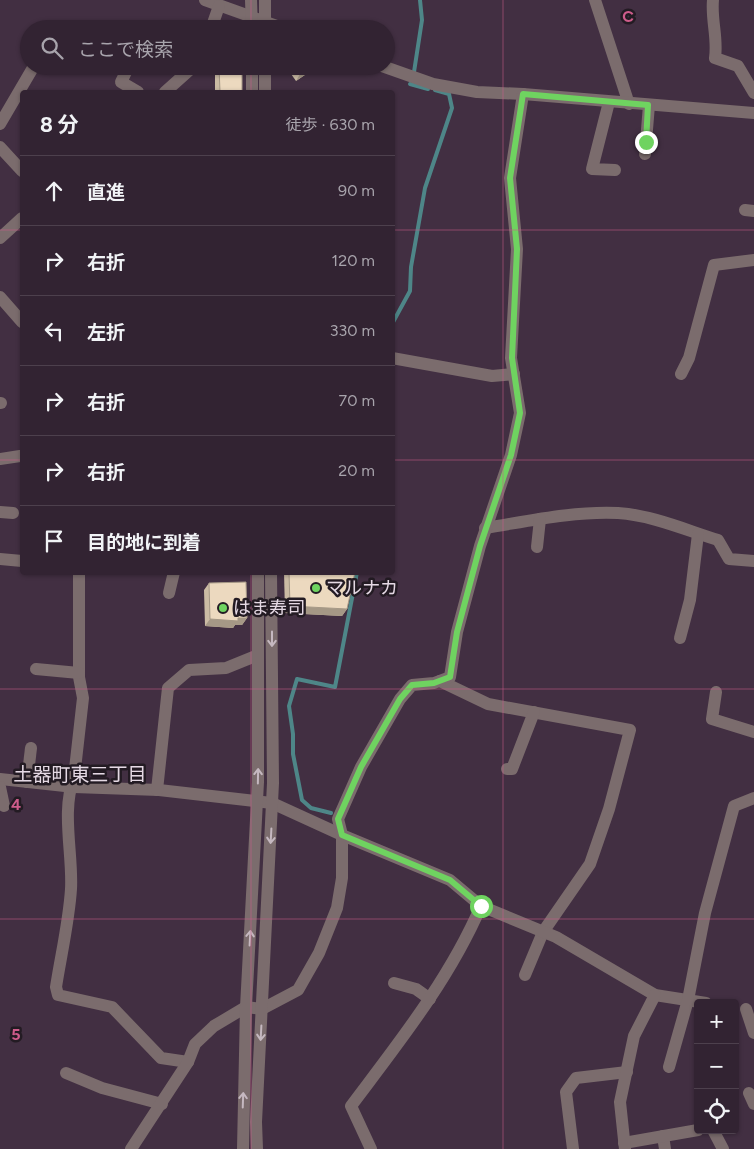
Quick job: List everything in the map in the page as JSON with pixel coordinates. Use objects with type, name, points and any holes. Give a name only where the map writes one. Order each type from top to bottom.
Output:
[{"type":"street","points":[[205,0],[248,20]]},
{"type":"street","points":[[251,0],[252,20]]},
{"type":"street","points":[[265,0],[265,20]]},
{"type":"street","points":[[595,0],[629,104]]},
{"type":"street","points":[[713,0],[712,16],[717,43],[715,58],[738,66],[754,93]]},
{"type":"street","points":[[215,20],[219,6]]},
{"type":"street","points":[[395,71],[433,84],[477,92],[754,113]]},
{"type":"street","points":[[0,124],[29,75]]},
{"type":"street","points":[[124,75],[121,82],[135,90]]},
{"type":"street","points":[[167,90],[184,75]]},
{"type":"street","points":[[252,75],[252,90]]},
{"type":"street","points":[[265,75],[265,90]]},
{"type":"street","points":[[131,1149],[188,1062],[195,1044],[214,1026],[246,1007],[262,1009],[298,990],[319,952],[337,908],[342,878],[342,835],[338,819],[361,767],[400,699],[412,685],[440,681],[450,677],[457,632],[485,528],[511,455],[520,413],[512,358],[517,249],[510,178],[523,94]]},
{"type":"street","points":[[609,102],[592,169],[615,170]]},
{"type":"street","points":[[648,105],[649,146]]},
{"type":"street","points":[[0,147],[20,169]]},
{"type":"street","points":[[0,238],[20,220]]},
{"type":"street","points":[[681,374],[689,358],[714,265],[754,260]]},
{"type":"street","points":[[0,297],[20,317]]},
{"type":"street","points":[[395,359],[492,376],[514,374]]},
{"type":"street","points":[[0,459],[20,456]]},
{"type":"street","points":[[0,512],[13,513]]},
{"type":"street","points":[[485,528],[571,514],[620,513],[656,521],[718,540],[729,559],[754,561]]},
{"type":"street","points":[[537,547],[540,519]]},
{"type":"street","points":[[680,638],[690,600],[698,534]]},
{"type":"street","points":[[0,559],[20,561]]},
{"type":"street","points":[[80,575],[79,673],[83,698],[74,778],[71,787],[69,834],[71,888],[56,987],[58,995],[112,1007],[161,1058],[188,1062]]},
{"type":"street","points":[[169,592],[173,575]]},
{"type":"street","points":[[243,1149],[246,1007],[257,801],[258,575]]},
{"type":"street","points":[[257,1149],[256,1122],[272,803],[272,575]]},
{"type":"street","points":[[157,790],[168,688],[189,670],[226,668],[258,656]]},
{"type":"street","points":[[36,669],[79,673]]},
{"type":"street","points":[[440,681],[488,704],[630,730],[609,809],[590,864],[543,932],[525,975]]},
{"type":"street","points":[[716,692],[712,719],[754,732]]},
{"type":"street","points":[[507,768],[512,770],[534,712]]},
{"type":"street","points":[[27,782],[31,748]]},
{"type":"street","points":[[0,779],[71,787],[157,790],[272,803],[321,826],[450,880],[481,906],[556,938],[655,995],[694,1001]]},
{"type":"street","points":[[0,787],[4,806]]},
{"type":"street","points":[[669,1067],[688,1000],[705,913],[734,806],[754,798]]},
{"type":"street","points":[[371,1149],[351,1106],[430,999],[469,933],[481,906]]},
{"type":"street","points":[[394,983],[416,988],[430,999]]},
{"type":"street","points":[[655,995],[634,1036],[620,1102],[625,1146],[664,1143],[694,1132]]},
{"type":"street","points":[[745,1009],[754,1033]]},
{"type":"street","points":[[573,1149],[566,1092],[576,1078],[627,1072]]},
{"type":"street","points":[[66,1073],[102,1088],[162,1104]]},
{"type":"street","points":[[715,1134],[723,1149]]},
{"type":"building","points":[[219,75],[242,75],[242,90],[220,90]]},
{"type":"building","name":"マルナカ","points":[[289,575],[354,575],[347,609],[290,606]]},
{"type":"building","name":"はま寿司","points":[[246,582],[247,618],[238,618],[238,621],[210,619],[209,583]]},
{"type":"waterway","points":[[414,72],[422,20],[420,0]]},
{"type":"waterway","points":[[410,84],[428,89]]},
{"type":"waterway","points":[[395,318],[410,291],[411,267],[425,188],[452,108],[449,94],[435,90]]},
{"type":"waterway","points":[[331,813],[311,808],[302,800],[293,754],[293,734],[289,706],[297,679],[335,687],[356,575]]},
{"type":"place","name":"マルナカ","points":[[316,588]]},
{"type":"place","name":"はま寿司","points":[[223,608]]},
{"type":"district","name":"土器町東三丁目","points":[[80,774]]},
{"type":"route","points":[[481,906],[450,880],[342,835],[338,819],[361,767],[400,699],[412,685],[434,683],[450,677],[457,632],[480,546],[511,455],[520,413],[512,358],[517,249],[510,178],[523,94],[648,105],[646,142]]}]
